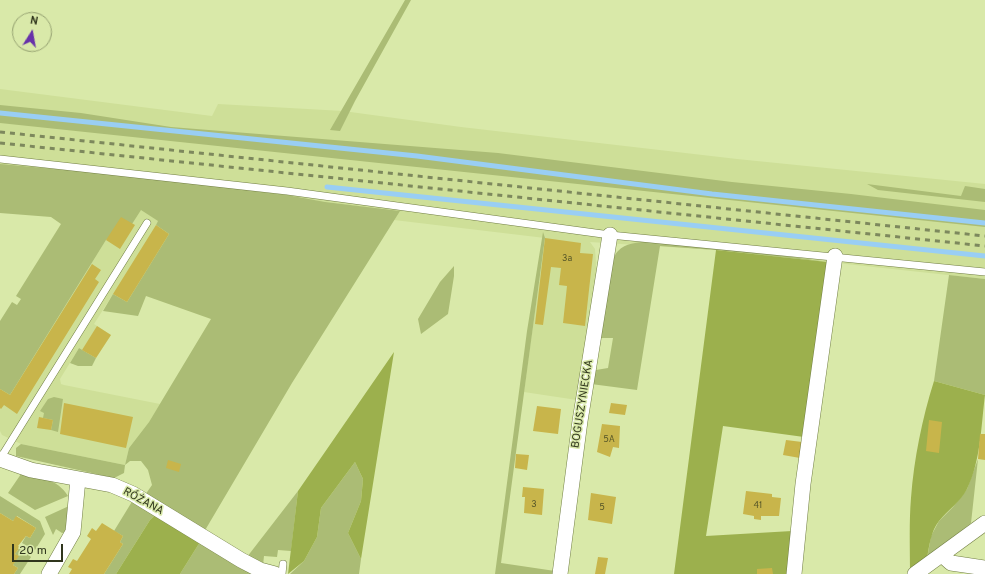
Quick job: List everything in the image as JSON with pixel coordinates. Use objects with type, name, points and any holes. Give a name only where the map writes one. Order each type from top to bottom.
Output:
[{"type":"street","name":"BOGUSZYNIECKA","points":[[560,574],[582,406],[610,235]]},
{"type":"street","points":[[794,574],[804,476],[834,256]]},
{"type":"street","name":"RÓŻANA","points":[[0,459],[31,470],[112,485],[133,494],[260,570],[279,569]]},
{"type":"street","points":[[49,574],[73,532],[78,479]]},
{"type":"street","points":[[915,574],[985,523]]},
{"type":"street","points":[[942,555],[951,563],[985,568]]},
{"type":"lane","points":[[0,160],[287,191],[610,235],[985,272]]},
{"type":"lane","points":[[0,459],[146,223]]},
{"type":"lane","points":[[279,569],[282,574]]},
{"type":"shaded area","points":[[405,0],[411,0],[340,131],[330,130]]},
{"type":"shaded area","points":[[0,89],[212,116],[218,104],[343,111],[461,127],[737,159],[985,184],[985,279],[716,250],[590,242],[595,249],[597,277],[577,400],[524,392],[545,238],[0,173]]},
{"type":"shaded area","points":[[0,105],[81,113],[171,127],[498,153],[732,182],[985,210],[985,227],[0,123]]},
{"type":"shaded area","points":[[0,164],[133,176],[400,211],[292,383],[204,532],[145,495],[152,485],[148,470],[141,461],[130,461],[125,465],[129,448],[149,422],[211,319],[146,296],[138,316],[103,311],[113,294],[127,302],[169,234],[156,225],[158,221],[141,210],[132,224],[106,240],[10,395],[0,389],[0,321],[12,302],[17,305],[21,299],[16,296],[61,224],[51,217],[0,213]]},
{"type":"shaded area","points":[[867,184],[961,196],[965,186],[985,189],[985,202],[878,190]]},
{"type":"shaded area","points":[[141,209],[159,221],[156,225],[169,234],[127,302],[113,294],[94,324],[111,335],[96,358],[79,348],[60,379],[61,384],[64,385],[160,404],[149,422],[129,448],[125,465],[21,444],[2,435],[0,431],[0,389],[10,395],[106,240]]},
{"type":"shaded area","points":[[543,232],[545,238],[501,563],[555,571],[555,574],[495,574],[527,331]]},
{"type":"shaded area","points":[[647,241],[771,254],[827,262],[716,250],[660,246],[637,390],[591,384],[596,370],[608,368],[613,338],[600,338],[608,279],[614,257],[624,246]]},
{"type":"shaded area","points":[[716,250],[827,262],[804,437],[723,426],[706,536],[792,531],[788,574],[674,574]]},
{"type":"shaded area","points":[[454,266],[454,276],[448,314],[421,334],[418,319],[440,282]]},
{"type":"shaded area","points":[[949,275],[985,279],[985,395],[934,381]]},
{"type":"shaded area","points":[[79,348],[96,358],[92,366],[78,366],[70,363]]},
{"type":"shaded area","points":[[394,352],[361,559],[348,533],[361,501],[363,479],[355,462],[321,508],[317,537],[304,561],[288,574],[298,491]]},
{"type":"shaded area","points":[[934,381],[985,395],[980,443],[972,478],[967,489],[961,498],[936,525],[931,539],[927,559],[910,571],[910,516],[914,469],[922,424]]},
{"type":"shaded area","points":[[54,397],[63,399],[58,432],[51,430],[53,420],[43,418],[44,413],[40,411],[48,399]]},
{"type":"shaded area","points":[[21,444],[125,465],[124,473],[114,478],[16,456],[16,448]]},
{"type":"shaded area","points":[[978,459],[971,523],[927,559],[931,536],[939,521],[953,507],[967,489]]},
{"type":"shaded area","points":[[355,462],[363,479],[361,501],[348,533],[361,559],[359,574],[290,574],[304,561],[317,537],[321,508]]},
{"type":"shaded area","points":[[21,474],[53,482],[64,490],[68,496],[35,510],[8,493]]},
{"type":"shaded area","points":[[298,491],[291,551],[278,550],[277,557],[264,556],[263,565],[247,557]]},
{"type":"shaded area","points":[[0,496],[40,521],[45,534],[35,550],[22,543],[26,536],[30,538],[36,528],[17,516],[13,521],[0,513]]},
{"type":"shaded area","points":[[133,500],[156,514],[150,520],[116,574],[104,574],[123,544],[120,542],[123,536],[114,531]]},
{"type":"shaded area","points":[[69,506],[65,532],[62,533],[56,529],[53,535],[45,517]]},
{"type":"shaded area","points":[[155,515],[200,542],[180,574],[116,574],[150,520]]},
{"type":"shaded area","points":[[200,542],[258,574],[180,574]]},
{"type":"shaded area","points":[[20,547],[31,557],[20,574],[14,574],[18,568],[13,565],[18,556],[15,554]]},
{"type":"building","points":[[121,217],[135,225],[120,249],[106,240]]},
{"type":"building","points":[[156,225],[169,234],[127,302],[113,294]]},
{"type":"building","points":[[545,238],[581,243],[580,253],[593,254],[585,326],[563,323],[567,286],[559,285],[561,268],[551,267],[543,325],[535,324]]},
{"type":"building","points":[[92,264],[101,270],[95,279],[99,282],[17,414],[4,405],[1,409],[0,389],[10,395]]},
{"type":"building","points":[[97,326],[111,335],[96,358],[82,350]]},
{"type":"building","points":[[64,403],[133,417],[126,448],[60,434]]},
{"type":"building","points":[[611,403],[627,405],[625,415],[609,413]]},
{"type":"building","points":[[537,406],[561,409],[558,434],[533,431]]},
{"type":"building","points":[[39,417],[53,420],[51,430],[37,428]]},
{"type":"building","points":[[929,420],[942,422],[939,453],[926,451]]},
{"type":"building","points":[[602,424],[620,426],[619,448],[613,447],[610,457],[597,452]]},
{"type":"building","points":[[980,434],[985,434],[985,460],[978,459]]},
{"type":"building","points":[[786,440],[802,442],[800,458],[783,455]]},
{"type":"building","points":[[516,454],[529,455],[527,470],[515,468]]},
{"type":"building","points":[[168,460],[181,464],[179,472],[166,468]]},
{"type":"building","points":[[523,487],[544,489],[542,515],[524,513],[525,497],[522,497]]},
{"type":"building","points":[[746,491],[772,494],[772,497],[781,498],[779,516],[761,516],[761,520],[754,519],[754,516],[743,514]]},
{"type":"building","points":[[591,493],[616,497],[612,524],[588,520]]},
{"type":"building","points":[[0,513],[13,521],[16,516],[36,528],[30,538],[26,536],[18,546],[20,547],[15,554],[19,556],[13,565],[18,568],[14,574],[0,574]]},
{"type":"building","points":[[102,523],[123,536],[120,542],[123,544],[104,574],[69,574],[72,569],[68,567],[73,559],[77,561],[91,539],[87,536],[92,528],[96,531]]},
{"type":"building","points":[[598,557],[608,558],[605,574],[595,574]]},
{"type":"building","points":[[772,568],[773,574],[757,574],[757,569]]},
{"type":"waterway","points":[[0,113],[417,156],[712,194],[985,223]]},
{"type":"waterway","points":[[327,187],[985,256]]},
{"type":"railway","points":[[0,132],[985,236]]},
{"type":"railway","points":[[0,143],[985,246]]}]
